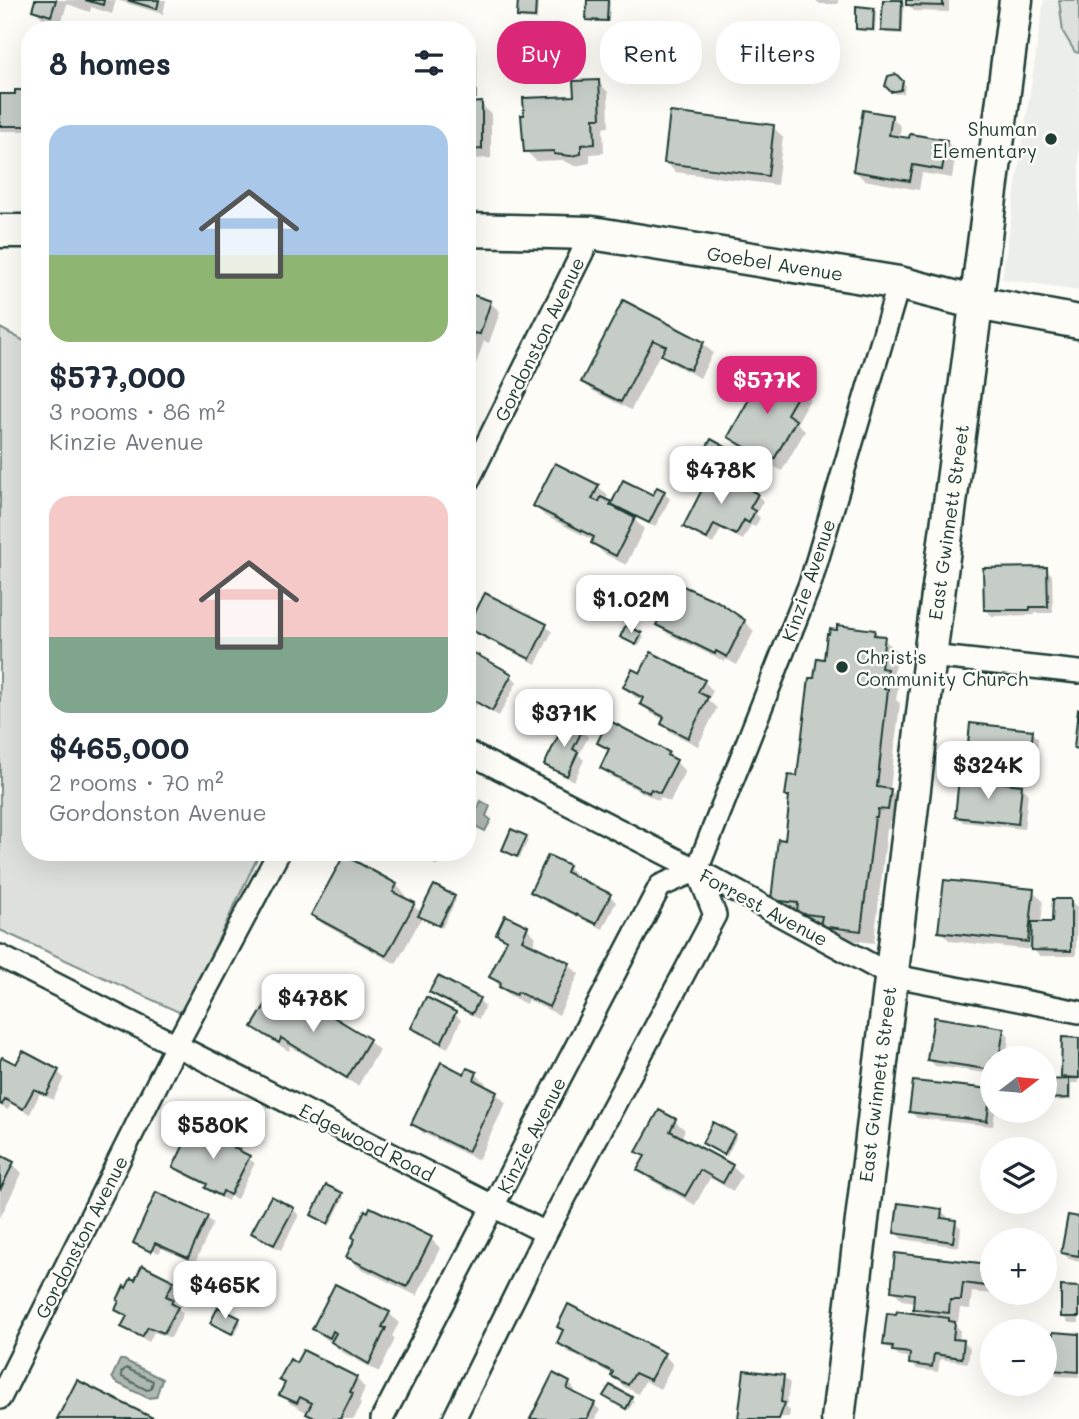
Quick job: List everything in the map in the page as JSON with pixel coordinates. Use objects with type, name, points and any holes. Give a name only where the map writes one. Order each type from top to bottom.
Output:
[{"type":"main road","name":"East Gwinnett Street","points":[[838,1419],[930,656],[1016,0]]},
{"type":"main road","name":"Goebel Avenue","points":[[476,230],[592,233],[899,283],[977,303],[1079,322]]},
{"type":"main road","points":[[0,231],[21,231]]},
{"type":"street","name":"Gordonston Avenue","points":[[476,465],[592,233]]},
{"type":"street","name":"Kinzie Avenue","points":[[382,1419],[660,886],[697,870],[811,581],[899,283]]},
{"type":"street","points":[[930,656],[1079,672]]},
{"type":"street","name":"Forrest Avenue","points":[[476,757],[697,870],[891,975],[1079,1012]]},
{"type":"street","name":"Gordonston Avenue","points":[[0,1398],[176,1046],[274,861]]},
{"type":"street","points":[[454,1419],[546,1233],[716,915],[697,870]]},
{"type":"street","name":"Edgewood Road","points":[[0,956],[546,1233]]},
{"type":"shaded area","name":"Shuman Elementary","points":[[1044,0],[1079,0],[1079,290],[1002,279]]},
{"type":"shaded area","points":[[1059,0],[1079,0],[1079,53],[1075,52],[1063,32]]},
{"type":"shaded area","points":[[0,328],[21,339],[21,861],[256,861],[183,1014],[0,930]]},
{"type":"water","points":[[481,801],[490,806],[486,816],[491,820],[485,831],[476,826],[477,810]]},
{"type":"water","points":[[120,1360],[162,1379],[156,1397],[148,1398],[115,1382],[112,1377]]},
{"type":"building","points":[[35,0],[56,0],[51,16],[32,10]]},
{"type":"building","points":[[85,0],[104,0],[103,5]]},
{"type":"building","points":[[127,0],[159,0],[157,9]]},
{"type":"building","points":[[518,0],[536,0],[535,18],[517,17]]},
{"type":"building","points":[[587,0],[608,0],[607,21],[586,20]]},
{"type":"building","points":[[883,0],[902,0],[901,32],[881,31]]},
{"type":"building","points":[[906,0],[943,0],[943,6],[906,5]]},
{"type":"building","points":[[856,6],[874,8],[873,30],[856,29]]},
{"type":"building","points":[[896,74],[903,81],[901,90],[891,92],[885,86],[888,76]]},
{"type":"building","points":[[586,80],[599,80],[601,118],[594,118],[595,144],[581,145],[581,154],[571,156],[554,154],[554,151],[524,152],[521,115],[524,115],[523,98],[574,96],[573,84],[586,84]]},
{"type":"building","points":[[15,90],[21,90],[21,126],[0,126],[0,94],[15,94]]},
{"type":"building","points":[[476,102],[482,102],[482,149],[476,149]]},
{"type":"building","points":[[863,110],[892,115],[889,135],[909,138],[910,134],[947,140],[942,170],[913,165],[910,181],[853,171]]},
{"type":"building","points":[[670,112],[774,125],[768,176],[664,163]]},
{"type":"building","points":[[476,296],[491,301],[480,334],[476,333]]},
{"type":"building","points":[[623,300],[704,342],[690,370],[661,355],[666,346],[653,340],[621,402],[581,382]]},
{"type":"building","points":[[767,367],[802,388],[787,414],[796,420],[772,463],[728,437]]},
{"type":"building","points":[[711,439],[733,451],[726,467],[702,455]]},
{"type":"building","points":[[555,463],[599,485],[592,499],[599,502],[601,497],[635,518],[616,556],[591,543],[594,537],[533,506]]},
{"type":"building","points":[[712,470],[758,494],[750,508],[755,511],[749,523],[744,520],[736,535],[714,524],[707,539],[683,527]]},
{"type":"building","points":[[623,480],[653,495],[657,487],[665,491],[649,523],[611,504]]},
{"type":"building","points":[[1047,567],[1048,607],[1030,607],[1030,610],[984,610],[983,568]]},
{"type":"building","points":[[676,583],[717,601],[745,620],[727,657],[716,651],[715,654],[656,625],[659,619],[634,607],[645,584],[660,591],[662,587],[672,592]]},
{"type":"building","points":[[485,593],[547,624],[530,659],[476,632],[476,610]]},
{"type":"building","points":[[626,625],[642,633],[636,645],[620,637]]},
{"type":"building","points":[[837,625],[875,630],[874,635],[885,636],[881,668],[887,669],[884,689],[888,689],[877,787],[891,789],[888,810],[878,809],[875,817],[861,931],[820,926],[822,916],[797,913],[798,903],[771,900],[778,839],[785,840],[789,805],[789,796],[785,796],[788,775],[797,776],[809,678],[814,678],[817,658],[824,659],[827,634],[830,629],[837,630]]},
{"type":"building","points":[[651,652],[705,680],[698,692],[708,697],[688,738],[661,724],[664,717],[640,704],[643,698],[623,687],[632,669],[640,673]]},
{"type":"building","points":[[476,654],[512,674],[492,711],[476,702]]},
{"type":"building","points":[[1079,709],[1079,749],[1074,748]]},
{"type":"building","points":[[566,720],[583,729],[573,749],[578,752],[567,776],[544,765]]},
{"type":"building","points":[[608,720],[669,752],[667,755],[677,760],[660,793],[651,789],[649,793],[600,768],[609,749],[597,743]]},
{"type":"building","points":[[970,723],[1033,730],[1030,762],[967,755]]},
{"type":"building","points":[[959,778],[1022,785],[1018,824],[955,817]]},
{"type":"building","points":[[511,829],[527,836],[517,857],[502,850]]},
{"type":"building","points":[[548,855],[569,865],[566,872],[611,894],[596,924],[530,892]]},
{"type":"building","points":[[341,861],[355,861],[397,884],[393,892],[415,903],[386,956],[311,915]]},
{"type":"building","points":[[944,880],[1034,889],[1028,942],[938,932]]},
{"type":"building","points":[[434,885],[455,896],[439,926],[418,916]]},
{"type":"building","points":[[1053,899],[1071,899],[1071,951],[1031,950],[1032,922],[1052,922]]},
{"type":"building","points":[[505,915],[528,926],[522,940],[570,963],[549,1007],[518,992],[516,995],[499,987],[501,983],[489,977],[507,940],[496,934]]},
{"type":"building","points":[[438,976],[480,998],[472,1014],[429,992]]},
{"type":"building","points":[[272,994],[306,1014],[312,1004],[370,1039],[347,1078],[281,1038],[279,1043],[252,1027]]},
{"type":"building","points":[[426,997],[456,1012],[441,1043],[411,1028]]},
{"type":"building","points":[[934,1017],[1004,1028],[1001,1046],[980,1046],[980,1068],[927,1060]]},
{"type":"building","points":[[1062,1037],[1079,1038],[1079,1078],[1061,1077]]},
{"type":"building","points":[[23,1051],[59,1070],[46,1095],[34,1089],[23,1109],[5,1099],[2,1105],[0,1104],[0,1061],[2,1057],[16,1064]]},
{"type":"building","points":[[441,1062],[464,1074],[467,1068],[477,1072],[474,1080],[497,1092],[468,1152],[411,1124]]},
{"type":"building","points":[[1069,1079],[1069,1098],[1057,1098],[1057,1080]]},
{"type":"building","points":[[913,1081],[980,1088],[980,1120],[909,1112]]},
{"type":"building","points":[[659,1110],[676,1119],[670,1131],[733,1165],[723,1183],[700,1170],[685,1196],[637,1170],[645,1156],[636,1152]]},
{"type":"building","points":[[713,1122],[735,1134],[724,1155],[702,1143]]},
{"type":"building","points":[[216,1129],[238,1140],[234,1148],[250,1156],[230,1195],[223,1191],[221,1196],[205,1188],[207,1184],[173,1167],[191,1130],[210,1140]]},
{"type":"building","points":[[0,1155],[14,1162],[0,1190]]},
{"type":"building","points":[[326,1185],[343,1193],[328,1224],[311,1215]]},
{"type":"building","points":[[156,1192],[208,1216],[188,1258],[155,1243],[151,1252],[133,1243]]},
{"type":"building","points":[[271,1196],[294,1208],[274,1245],[251,1233]]},
{"type":"building","points":[[898,1203],[942,1209],[941,1218],[956,1220],[953,1242],[894,1233]]},
{"type":"building","points":[[370,1207],[432,1237],[407,1287],[346,1257],[355,1239],[352,1237],[365,1210],[368,1212]]},
{"type":"building","points":[[1068,1215],[1079,1217],[1079,1256],[1061,1253]]},
{"type":"building","points":[[895,1253],[980,1263],[980,1285],[963,1283],[961,1300],[950,1300],[949,1313],[913,1309],[914,1294],[891,1291]]},
{"type":"building","points":[[142,1265],[174,1281],[166,1296],[173,1299],[171,1303],[178,1307],[164,1333],[148,1327],[142,1337],[121,1327],[127,1316],[115,1310],[124,1286],[126,1288],[131,1278],[135,1280]]},
{"type":"building","points":[[335,1284],[390,1312],[382,1327],[386,1328],[369,1364],[331,1342],[336,1333],[333,1331],[330,1338],[312,1329]]},
{"type":"building","points":[[1061,1286],[1079,1287],[1079,1317],[1061,1317]]},
{"type":"building","points":[[568,1304],[665,1353],[650,1380],[635,1373],[628,1385],[611,1376],[613,1372],[557,1343],[563,1330],[557,1327]]},
{"type":"building","points":[[218,1307],[240,1318],[232,1334],[210,1323]]},
{"type":"building","points":[[897,1311],[949,1318],[949,1321],[955,1322],[953,1339],[964,1340],[962,1358],[934,1354],[932,1367],[909,1364],[910,1353],[892,1351],[893,1346],[883,1345],[887,1313],[896,1314]]},
{"type":"building","points":[[1057,1332],[1079,1334],[1079,1372],[1057,1370]]},
{"type":"building","points":[[303,1350],[357,1377],[350,1392],[353,1393],[340,1419],[317,1419],[306,1414],[312,1403],[300,1397],[297,1403],[279,1395],[285,1383],[279,1380],[290,1359],[296,1363]]},
{"type":"building","points":[[744,1370],[784,1375],[781,1402],[785,1403],[779,1419],[738,1419]]},
{"type":"building","points":[[553,1373],[570,1382],[567,1389],[595,1403],[587,1419],[530,1419]]},
{"type":"building","points":[[77,1380],[155,1419],[57,1419]]},
{"type":"building","points":[[610,1385],[632,1397],[626,1409],[603,1396]]},
{"type":"place","name":"Shuman Elementary","points":[[1051,139]]},
{"type":"place","name":"Christ's Community Church","points":[[842,667]]}]
